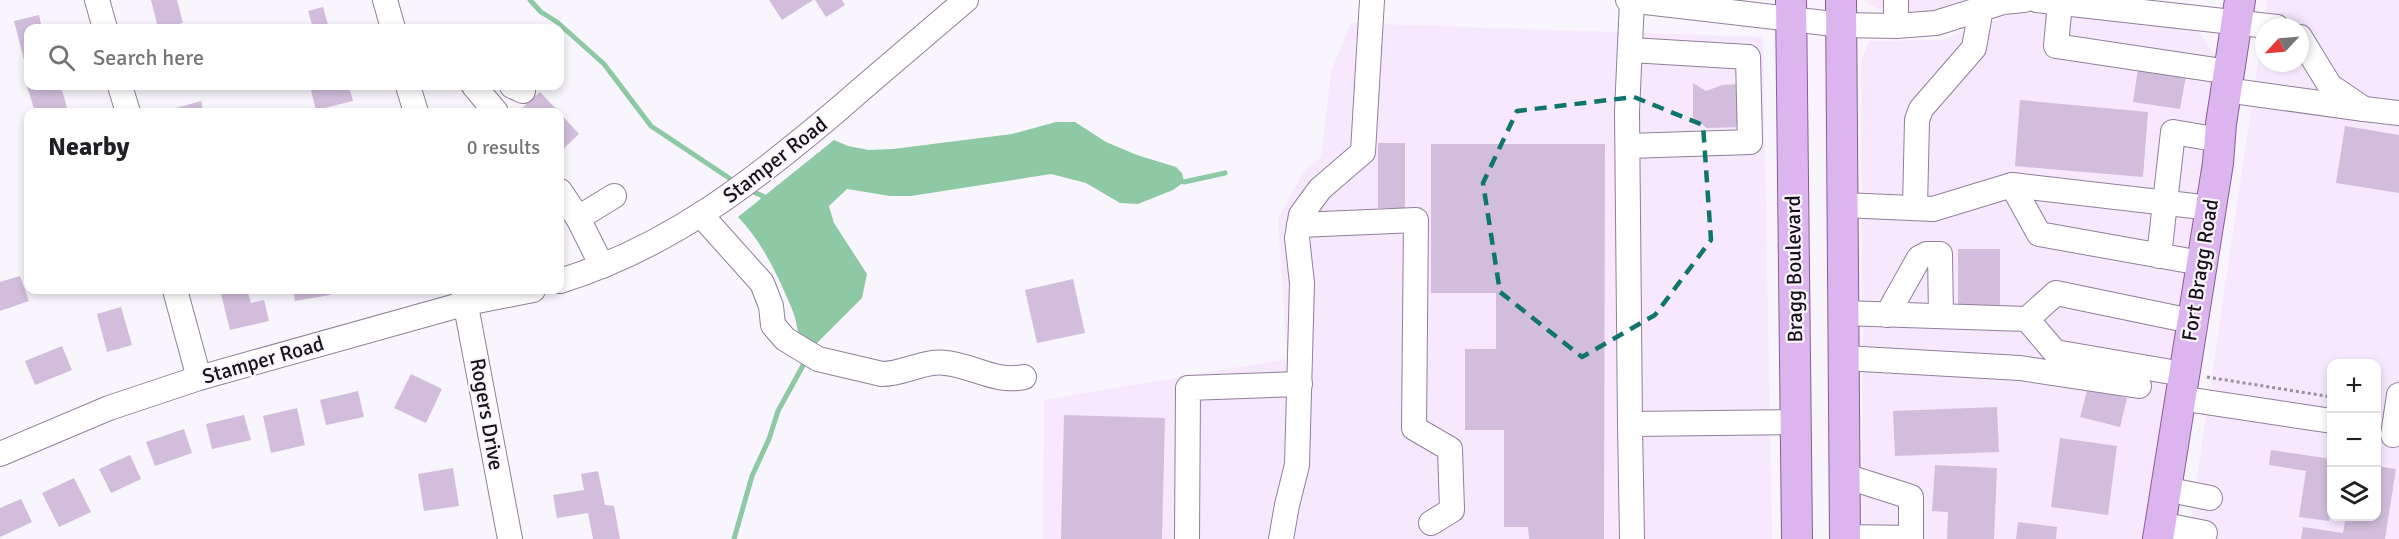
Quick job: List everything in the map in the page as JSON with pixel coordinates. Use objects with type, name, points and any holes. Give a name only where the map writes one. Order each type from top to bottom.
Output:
[{"type":"main road","name":"Bragg Boulevard","points":[[1791,10],[1797,539]]},
{"type":"main road","name":"Fort Bragg Road","points":[[2159,531],[2165,489],[2190,383],[2192,321],[2239,12]]},
{"type":"main road","points":[[1841,13],[1845,538]]},
{"type":"street","points":[[97,0],[104,24]]},
{"type":"street","points":[[386,0],[392,24]]},
{"type":"street","name":"Stamper Road","points":[[564,280],[629,254],[701,215],[768,169],[966,0]]},
{"type":"street","points":[[1281,539],[1297,465],[1302,283],[1297,238],[1299,225],[1301,215],[1320,189],[1363,152],[1372,0]]},
{"type":"street","points":[[1632,539],[1627,112],[1631,0],[1841,13],[1896,26],[1936,23],[1959,17],[1987,4],[2024,0]]},
{"type":"street","points":[[1896,0],[1896,26]]},
{"type":"street","points":[[2255,18],[2239,12],[2048,1],[2056,46],[2364,109],[2399,113]]},
{"type":"street","points":[[1915,208],[1917,120],[1921,109],[1974,48],[1987,4]]},
{"type":"street","points":[[1628,146],[1750,142],[1748,57],[1631,50]]},
{"type":"street","points":[[2309,52],[2330,86],[2364,109]]},
{"type":"street","points":[[121,90],[127,108]]},
{"type":"street","points":[[409,90],[415,108]]},
{"type":"street","points":[[477,90],[493,108]]},
{"type":"street","points":[[2159,256],[2173,132],[2220,140]]},
{"type":"street","points":[[2012,185],[2039,234],[2201,263]]},
{"type":"street","points":[[1843,205],[1933,209],[2012,185],[2211,208]]},
{"type":"street","points":[[578,218],[614,196]]},
{"type":"street","points":[[564,197],[578,218],[602,266]]},
{"type":"street","points":[[701,215],[762,282],[771,306],[773,325],[785,339],[818,359],[882,374],[893,374],[933,362],[949,363],[1009,380],[1024,377]]},
{"type":"street","points":[[1299,225],[1416,220],[1414,428],[1450,449],[1452,510],[1431,523]]},
{"type":"street","points":[[1887,315],[1919,258],[1927,254],[1940,254],[1941,316]]},
{"type":"street","points":[[1844,313],[2027,319],[2055,293],[2192,321]]},
{"type":"street","points":[[176,294],[199,378]]},
{"type":"street","name":"Stamper Road","points":[[0,454],[109,408],[199,378],[465,296],[488,294]]},
{"type":"street","name":"Rogers Drive","points":[[465,296],[510,539]]},
{"type":"street","points":[[2027,319],[2067,364],[2139,386]]},
{"type":"street","points":[[1844,358],[2020,368],[2067,364],[2190,383],[2327,421]]},
{"type":"street","points":[[1187,539],[1188,388],[1300,384]]},
{"type":"street","points":[[2389,436],[2399,395]]},
{"type":"street","points":[[1630,424],[1796,422]]},
{"type":"street","points":[[1845,476],[1911,497],[1911,538],[1845,538]]},
{"type":"street","points":[[2165,489],[2210,498]]},
{"type":"street","points":[[2159,531],[2205,533]]},
{"type":"path","points":[[2190,383],[2327,397]]},
{"type":"highlighted area","points":[[1634,97],[1703,125],[1711,240],[1655,315],[1582,357],[1500,292],[1483,183],[1517,111]]},
{"type":"shaded area","points":[[1864,0],[1965,0],[1935,11],[1884,13]]},
{"type":"shaded area","points":[[2267,0],[2399,0],[2399,539],[2188,539],[2256,72],[2309,72],[2309,18],[2264,18]]},
{"type":"shaded area","points":[[2015,12],[2196,27],[2217,59],[2144,539],[1863,539],[1861,62],[1869,41],[1942,40]]},
{"type":"shaded area","points":[[1351,23],[1763,37],[1772,539],[1043,539],[1044,400],[1287,359],[1278,219],[1302,174],[1321,157],[1331,72]]},
{"type":"shaded area","points":[[1056,122],[1075,122],[1106,142],[1137,155],[1176,167],[1182,173],[1184,182],[1173,190],[1138,204],[1120,203],[1086,183],[1051,174],[911,196],[890,196],[847,189],[829,206],[834,223],[867,274],[862,298],[811,349],[805,344],[799,335],[792,309],[769,260],[738,217],[834,140],[848,146],[869,150],[893,149],[1012,134]]},
{"type":"building","points":[[151,0],[177,0],[183,23],[157,24]]},
{"type":"building","points":[[769,0],[813,0],[782,20]]},
{"type":"building","points":[[815,0],[842,0],[845,5],[826,17]]},
{"type":"building","points":[[323,7],[328,24],[312,24],[308,11]]},
{"type":"building","points":[[39,15],[41,24],[24,24],[24,60],[14,21]]},
{"type":"building","points":[[2138,68],[2186,76],[2180,109],[2133,102]]},
{"type":"building","points":[[1693,83],[1706,91],[1722,85],[1742,84],[1743,127],[1707,128],[1693,118]]},
{"type":"building","points":[[28,90],[62,90],[67,108],[34,108]]},
{"type":"building","points":[[311,90],[350,90],[353,101],[316,108]]},
{"type":"building","points":[[540,92],[555,108],[522,108]]},
{"type":"building","points":[[2020,100],[2148,112],[2143,177],[2015,166]]},
{"type":"building","points":[[201,101],[203,108],[176,108]]},
{"type":"building","points":[[564,117],[579,134],[564,148]]},
{"type":"building","points":[[2345,126],[2399,135],[2399,193],[2336,183]]},
{"type":"building","points":[[1378,143],[1405,143],[1405,208],[1378,208]]},
{"type":"building","points":[[1431,144],[1605,144],[1604,539],[1529,539],[1528,527],[1504,527],[1504,430],[1465,430],[1465,349],[1496,349],[1496,293],[1431,293]]},
{"type":"building","points":[[1958,249],[2000,249],[2000,311],[1958,310]]},
{"type":"building","points":[[20,276],[24,294],[26,294],[29,301],[0,311],[0,282]]},
{"type":"building","points":[[1073,279],[1085,333],[1037,343],[1025,290]]},
{"type":"building","points":[[221,294],[248,294],[251,303],[264,300],[269,321],[230,330]]},
{"type":"building","points":[[294,294],[330,295],[295,301]]},
{"type":"building","points":[[121,307],[132,345],[107,352],[97,314]]},
{"type":"building","points":[[62,346],[72,370],[35,385],[25,361]]},
{"type":"building","points":[[411,374],[442,389],[426,423],[394,408]]},
{"type":"building","points":[[2088,387],[2127,398],[2120,427],[2080,417]]},
{"type":"building","points":[[358,391],[364,417],[326,425],[320,400]]},
{"type":"building","points":[[1997,407],[1999,452],[1895,456],[1893,411]]},
{"type":"building","points":[[297,408],[305,445],[271,453],[263,416]]},
{"type":"building","points":[[244,415],[251,440],[212,449],[206,424]]},
{"type":"building","points":[[1064,415],[1165,418],[1162,539],[1061,539]]},
{"type":"building","points":[[184,429],[192,453],[155,466],[146,442]]},
{"type":"building","points":[[2060,438],[2117,446],[2108,515],[2051,507]]},
{"type":"building","points":[[2271,450],[2327,458],[2327,521],[2299,517],[2306,471],[2269,465]]},
{"type":"building","points":[[130,455],[141,479],[111,493],[99,469]]},
{"type":"building","points":[[1935,465],[1997,468],[1994,539],[1947,539],[1948,512],[1932,511]]},
{"type":"building","points":[[2381,467],[2396,469],[2385,539],[2301,539],[2303,527],[2343,533],[2345,521],[2381,521]]},
{"type":"building","points":[[453,468],[459,506],[424,511],[418,474]]},
{"type":"building","points":[[598,471],[605,505],[614,506],[620,539],[593,539],[588,513],[557,518],[553,495],[584,490],[581,474]]},
{"type":"building","points":[[74,478],[91,512],[59,527],[42,493]]},
{"type":"building","points":[[21,499],[32,522],[0,537],[0,508]]},
{"type":"building","points":[[2018,522],[2057,527],[2056,539],[2016,539]]},
{"type":"waterway","points":[[530,0],[541,12],[559,24]]},
{"type":"waterway","points":[[564,28],[604,64],[651,126],[735,182]]},
{"type":"waterway","points":[[1184,182],[1225,173]]},
{"type":"waterway","points":[[749,190],[763,196],[763,201]]},
{"type":"waterway","points":[[734,539],[752,476],[769,439],[778,411],[806,360]]}]
